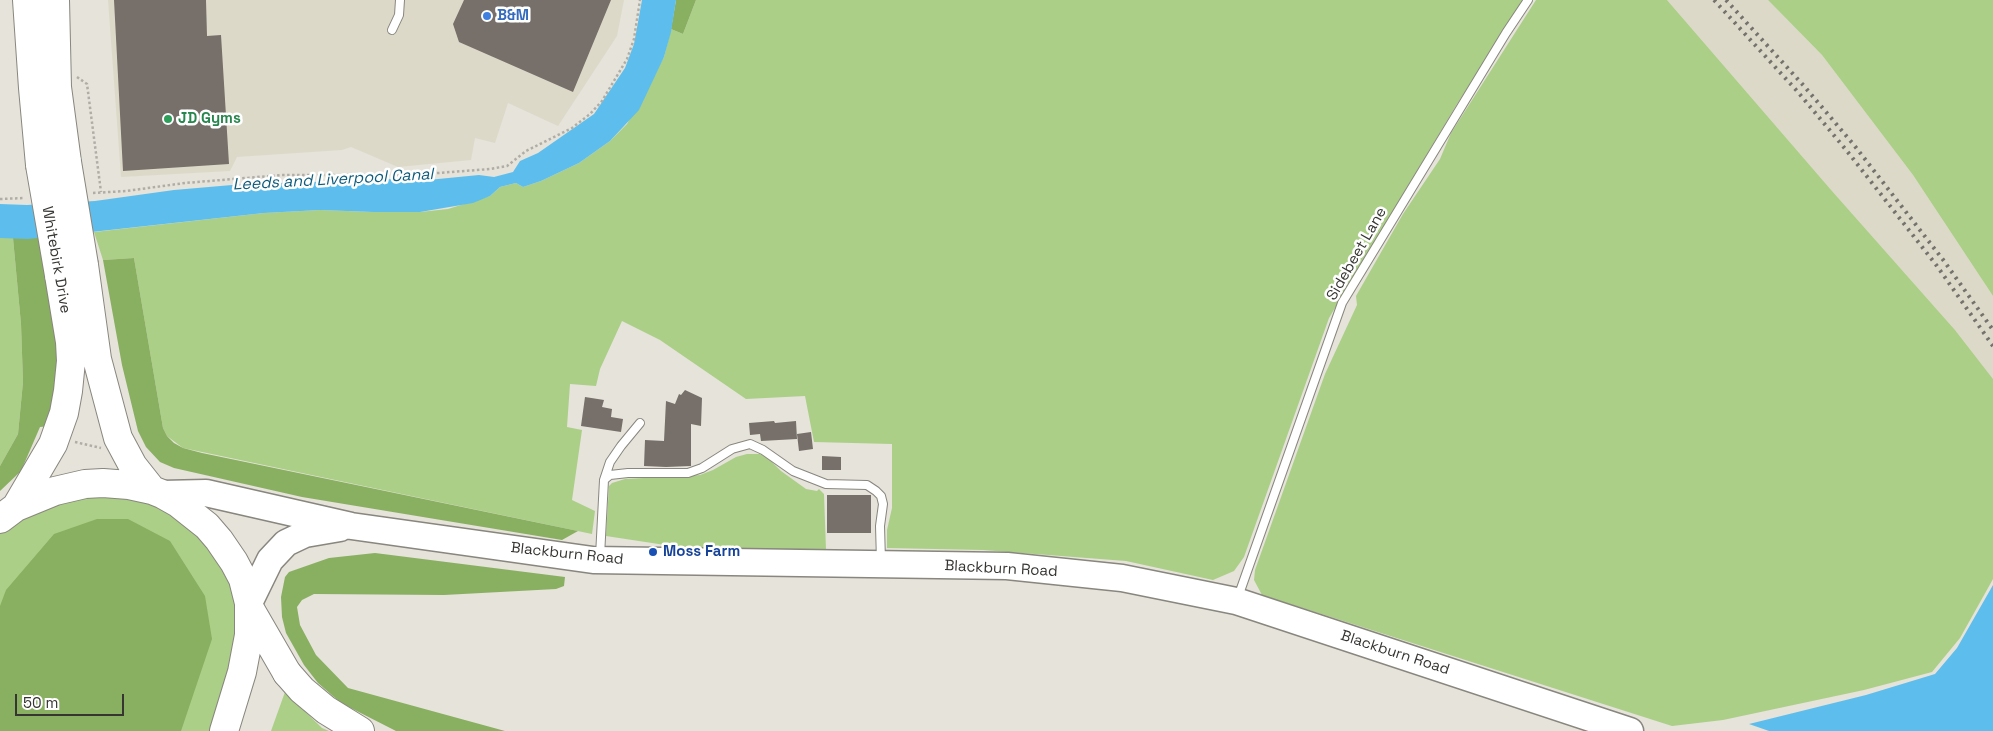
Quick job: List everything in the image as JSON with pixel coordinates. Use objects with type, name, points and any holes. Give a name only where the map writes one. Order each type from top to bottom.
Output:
[{"type":"highway","name":"Whitebirk Drive","points":[[4,516],[56,437],[68,391],[71,362],[70,342],[40,165],[27,0]]},
{"type":"highway","name":"Whitebirk Drive","points":[[55,0],[57,87],[98,358],[121,445],[133,466],[157,492]]},
{"type":"highway","points":[[4,516],[55,491],[85,484],[129,485],[157,492],[190,511],[207,526],[234,562],[243,579],[250,606],[288,673],[302,690],[326,710],[360,731]]},
{"type":"highway","points":[[224,731],[242,672],[249,634],[250,606]]},
{"type":"main road","name":"Blackburn Road","points":[[157,492],[206,493],[351,526],[600,560],[881,566],[1007,566],[1122,578],[1236,601],[1630,731]]},
{"type":"main road","name":"Blackburn Road","points":[[250,606],[270,560],[286,543],[305,534],[351,526]]},
{"type":"lane","points":[[392,30],[399,15],[400,0]]},
{"type":"lane","name":"Sidebeet Lane","points":[[1236,601],[1342,303],[1528,0]]},
{"type":"lane","points":[[600,560],[604,480],[610,462],[620,446],[640,423]]},
{"type":"lane","points":[[604,480],[610,475],[628,473],[688,473],[702,468],[732,449],[750,444],[763,450],[793,471],[826,484],[867,485],[876,491],[883,504],[880,526],[881,566]]},
{"type":"path","points":[[71,72],[87,84],[101,192],[126,191],[185,182],[282,175],[412,174],[490,169],[507,166],[526,151],[572,128],[590,114],[602,100],[627,59],[634,39],[640,0]]},
{"type":"path","points":[[56,437],[108,450],[121,445]]},
{"type":"shaded area","points":[[108,0],[624,0],[617,36],[558,126],[508,103],[495,143],[475,138],[471,160],[398,167],[351,147],[342,150],[237,157],[230,171],[121,177]]},
{"type":"shaded area","points":[[1667,0],[1768,0],[1822,55],[1913,175],[1993,296],[1993,379],[1955,330]]},
{"type":"green space","points":[[676,0],[696,0],[683,34],[671,29]]},
{"type":"green space","points":[[696,0],[1526,0],[1457,104],[1329,318],[1244,557],[1234,571],[1213,580],[1126,561],[983,550],[887,548],[887,530],[892,508],[892,444],[814,442],[805,396],[746,399],[660,340],[622,321],[600,369],[596,386],[570,384],[567,427],[582,430],[572,500],[595,511],[592,534],[183,448],[167,436],[163,428],[134,258],[103,260],[94,232],[264,213],[320,210],[420,212],[448,209],[490,196],[500,187],[516,183],[523,187],[541,181],[579,163],[610,141],[627,124],[664,57],[671,29],[683,34]]},
{"type":"green space","points":[[1536,0],[1667,0],[1955,330],[1993,379],[1993,579],[1960,638],[1932,672],[1864,690],[1723,720],[1672,726],[1262,595],[1254,580],[1255,570],[1325,374],[1357,305],[1356,296],[1403,214],[1440,159],[1451,133]]},
{"type":"green space","points":[[1768,0],[1993,0],[1993,296],[1913,175],[1822,55]]},
{"type":"green space","points":[[42,237],[62,336],[51,426],[40,427],[21,471],[0,491],[0,466],[18,434],[23,382],[21,324],[13,238]]},
{"type":"green space","points":[[0,238],[13,238],[21,324],[23,382],[18,434],[0,466]]},
{"type":"green space","points":[[134,258],[163,428],[167,436],[174,443],[183,448],[202,453],[578,531],[562,540],[302,497],[174,468],[160,462],[146,447],[138,431],[122,365],[103,260]]},
{"type":"green space","points":[[747,454],[760,454],[806,489],[817,491],[819,489],[824,494],[826,550],[698,550],[606,536],[609,486],[612,483],[625,479],[700,475],[736,457]]},
{"type":"green space","points":[[152,490],[243,579],[223,731],[0,731],[0,519],[38,497]]},
{"type":"green space","points":[[97,519],[128,519],[170,541],[205,596],[212,639],[181,731],[0,731],[0,606],[6,590],[54,534]]},
{"type":"green space","points":[[375,553],[565,577],[564,586],[556,589],[444,595],[314,594],[302,600],[297,607],[300,625],[316,655],[348,688],[505,731],[396,731],[341,703],[318,683],[304,665],[286,633],[282,617],[281,597],[285,577],[289,572],[329,558]]},
{"type":"green space","points":[[285,692],[322,728],[329,731],[271,731]]},
{"type":"water","points":[[642,0],[676,0],[671,32],[664,57],[639,110],[610,141],[579,163],[541,181],[523,187],[516,183],[500,187],[490,196],[473,203],[420,212],[320,210],[264,213],[28,239],[0,238],[0,204],[27,205],[95,201],[174,190],[232,185],[393,179],[428,180],[479,175],[494,177],[513,172],[520,161],[538,153],[594,114],[625,68],[634,44]]},
{"type":"water","points":[[1993,585],[1993,731],[1769,731],[1749,724],[1866,695],[1935,674],[1957,648]]},
{"type":"building","points":[[114,0],[206,0],[207,36],[221,35],[229,164],[123,171]]},
{"type":"building","points":[[464,0],[611,0],[573,92],[459,42],[453,24]]},
{"type":"building","points":[[685,390],[702,398],[701,426],[691,424],[691,466],[644,466],[645,440],[664,441],[666,401],[675,404],[679,394],[681,395]]},
{"type":"building","points":[[585,397],[604,400],[602,407],[612,409],[611,417],[623,419],[621,432],[581,426]]},
{"type":"building","points":[[774,421],[775,423],[796,421],[797,439],[761,441],[760,434],[750,435],[749,423]]},
{"type":"building","points":[[811,432],[813,449],[799,451],[797,434]]},
{"type":"building","points":[[822,456],[841,457],[841,470],[822,470]]},
{"type":"building","points":[[827,495],[871,495],[871,533],[827,533]]},
{"type":"railway","points":[[1714,0],[1797,91],[1847,151],[1937,266],[1993,346]]},
{"type":"railway","points":[[1726,0],[1804,86],[1854,145],[1944,261],[1993,330]]},
{"type":"place","name":"B&M","points":[[487,16]]},
{"type":"place","name":"JD Gyms","points":[[168,119]]},
{"type":"place","name":"Moss Farm","points":[[653,552]]},
{"type":"water label","name":"Leeds and Liverpool Canal","points":[[333,180]]}]
